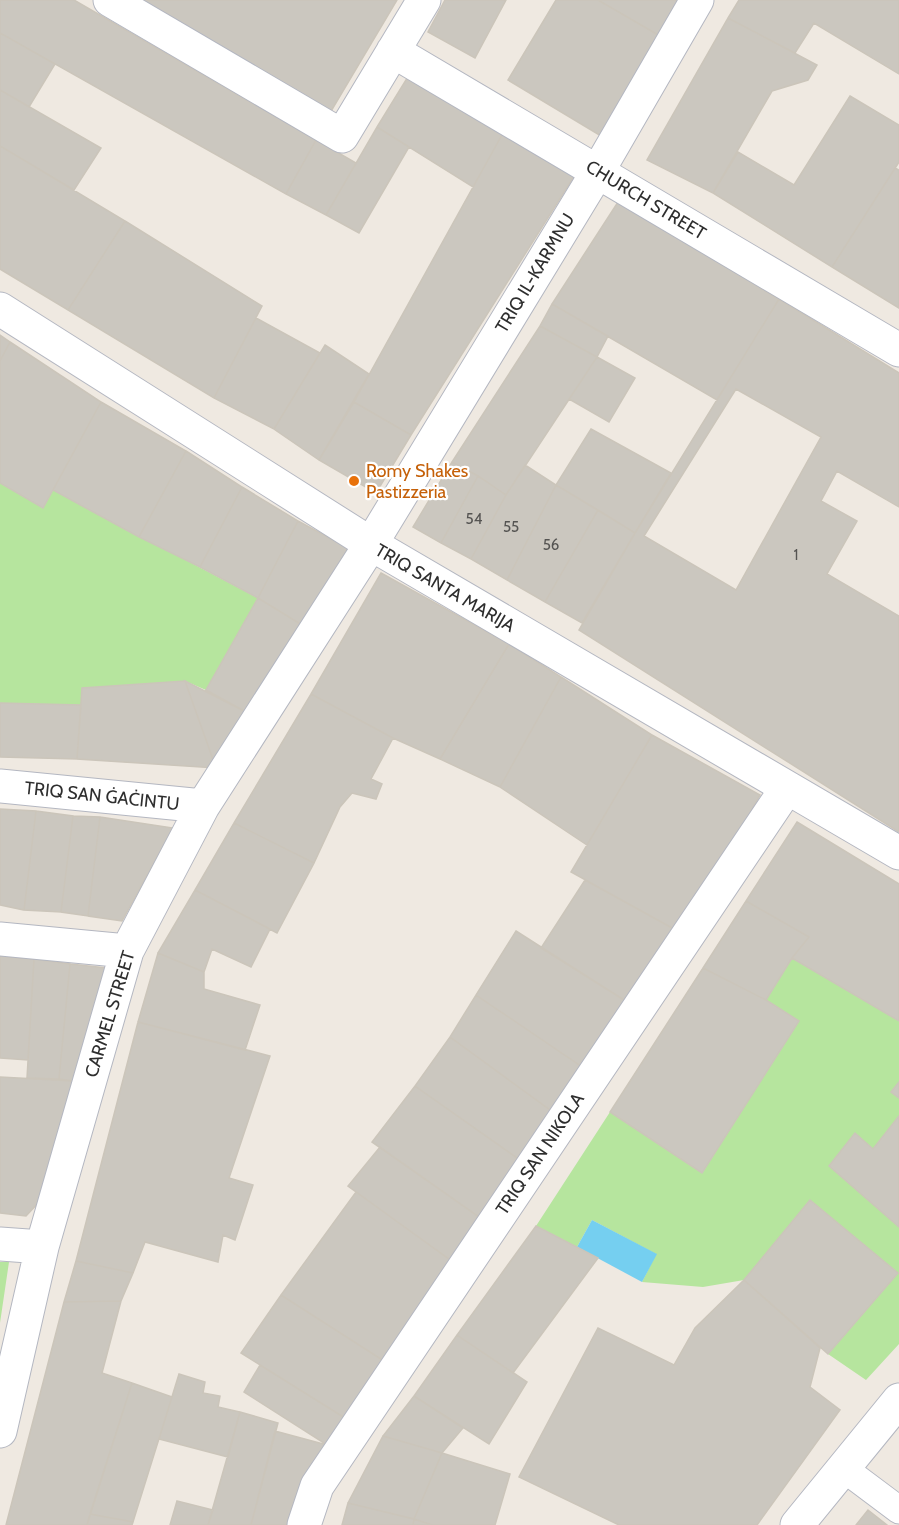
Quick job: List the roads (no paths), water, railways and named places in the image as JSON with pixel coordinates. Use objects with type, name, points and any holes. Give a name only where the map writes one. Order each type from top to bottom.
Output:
[{"type":"street","points":[[110,0],[342,136],[424,0]]},
{"type":"street","name":"TRIQ IL-KARMNU","points":[[370,544],[598,171],[697,0]]},
{"type":"street","name":"CHURCH STREET","points":[[393,51],[899,350]]},
{"type":"street","name":"TRIQ SANTA MARIJA","points":[[0,309],[370,544],[899,853]]},
{"type":"street","name":"CARMEL STREET","points":[[0,1431],[42,1247],[127,951],[203,806],[370,544]]},
{"type":"street","name":"TRIQ SAN ĠAĊINTU","points":[[0,786],[203,806]]},
{"type":"street","name":"TRIQ SAN NIKOLA","points":[[304,1525],[317,1486],[787,788]]},
{"type":"street","points":[[0,939],[127,951]]},
{"type":"street","points":[[0,1244],[42,1247]]},
{"type":"street","points":[[797,1525],[899,1400]]},
{"type":"lane","points":[[843,1468],[899,1510]]},
{"type":"water","points":[[592,1220],[657,1254],[642,1282],[577,1247]]},
{"type":"place","name":"Romy Shakes Pastizzeria","points":[[354,481]]}]
